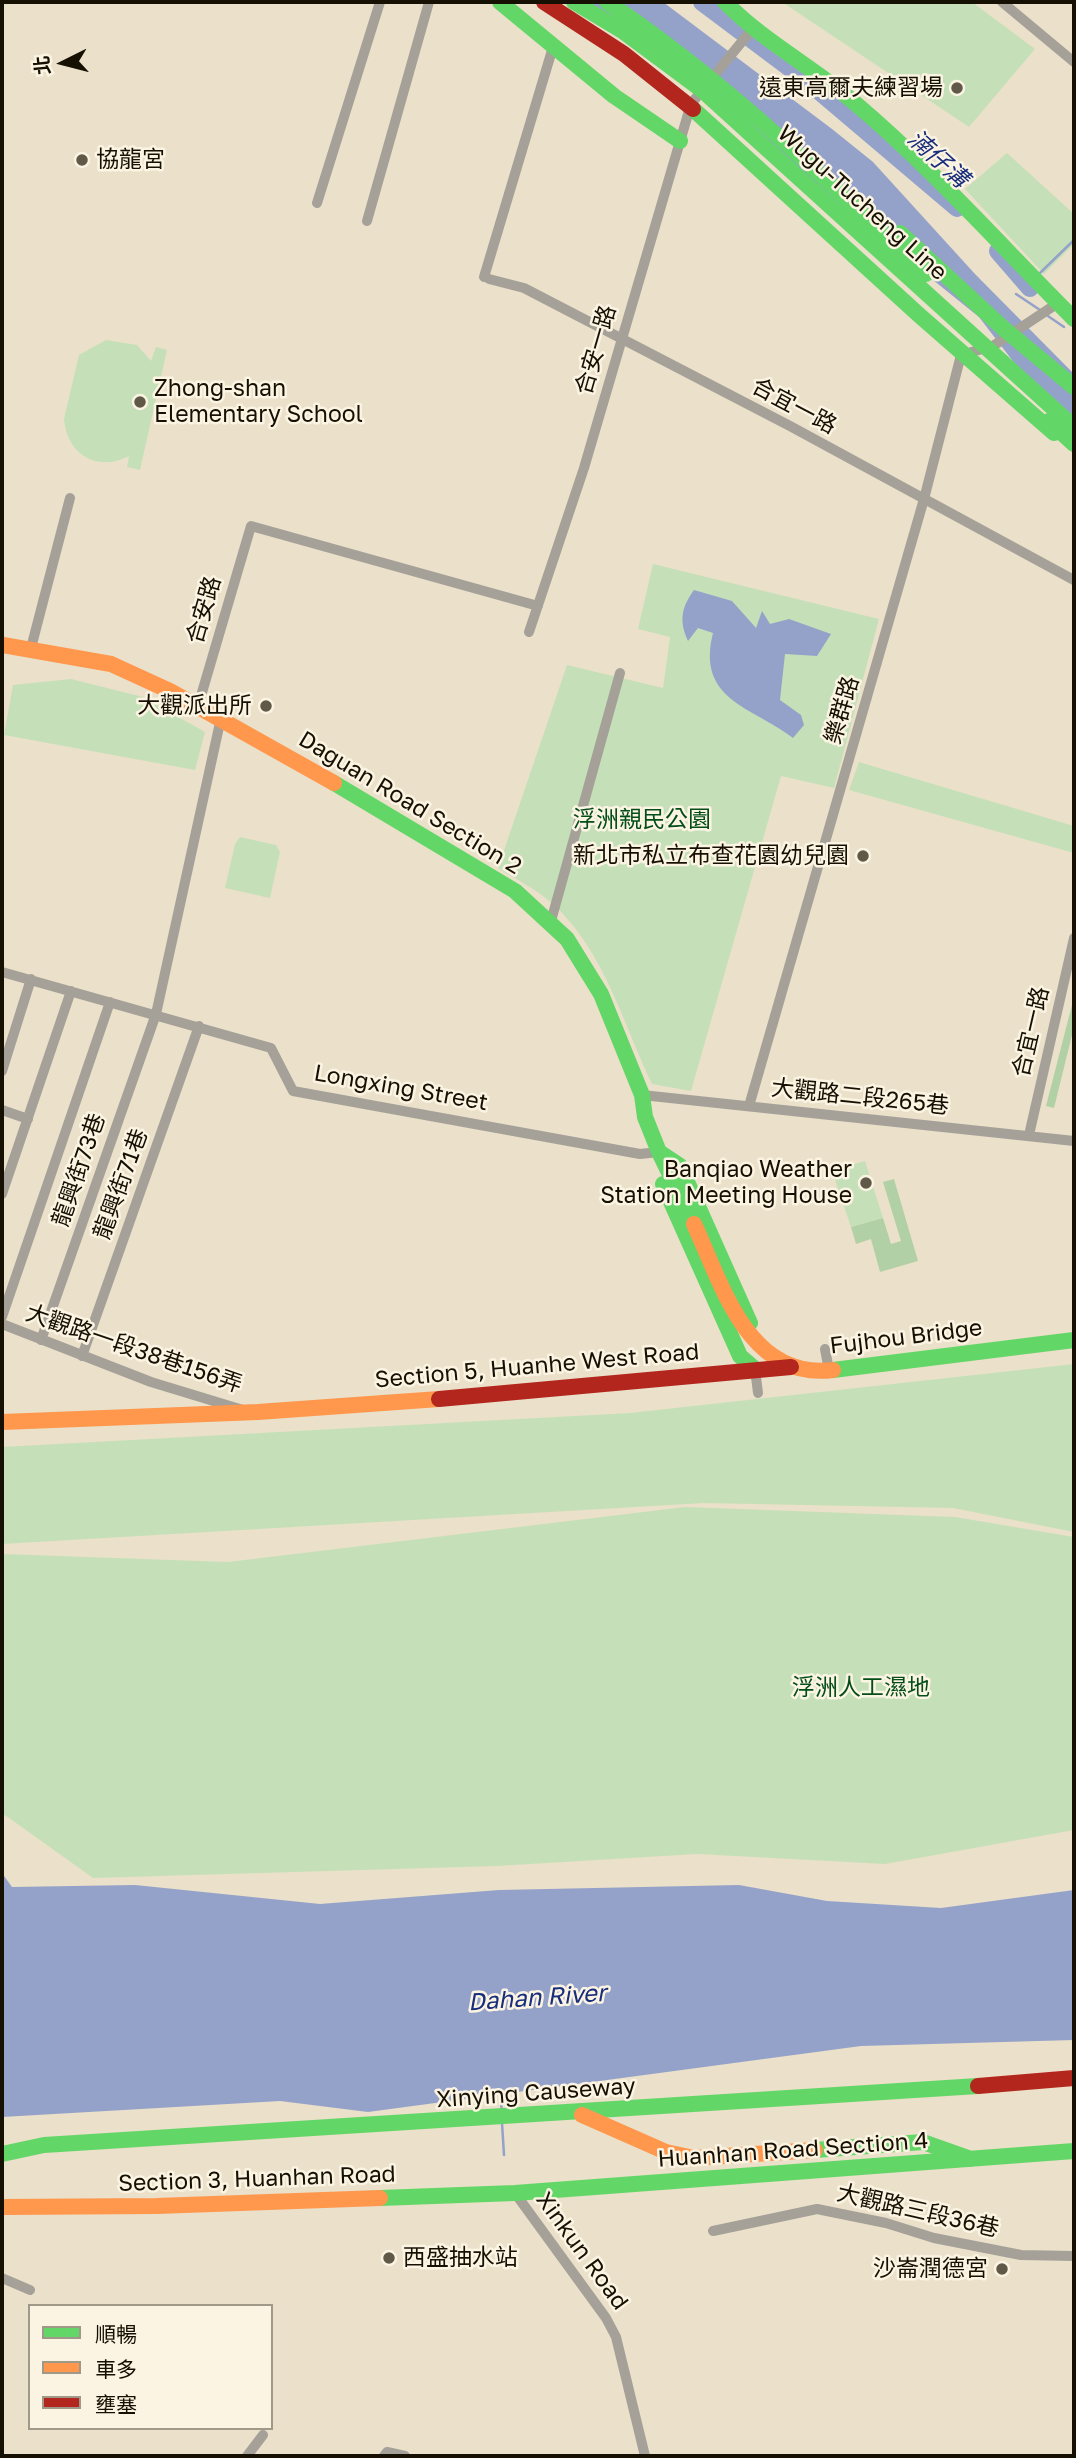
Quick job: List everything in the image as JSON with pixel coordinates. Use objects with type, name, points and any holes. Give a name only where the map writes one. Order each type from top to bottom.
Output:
[{"type":"main road","points":[[500,2],[614,96],[680,141]]},
{"type":"main road","points":[[544,2],[697,96],[1074,444]]},
{"type":"main road","name":"Wugu-Tucheng Line","points":[[574,2],[624,32],[1074,427]]},
{"type":"main road","name":"Wugu-Tucheng Line","points":[[607,2],[700,68],[789,146],[1074,409]]},
{"type":"main road","points":[[725,2],[748,34],[839,89],[891,135],[1052,307],[1074,319]]},
{"type":"main road","points":[[697,96],[961,355],[1074,450]]},
{"type":"main road","points":[[789,146],[887,221],[1028,350],[1074,387]]},
{"type":"main road","name":"Daguan Road Section 2","points":[[2,645],[111,664],[221,718],[417,830],[515,891],[551,921],[566,939],[601,994],[642,1095],[645,1117],[659,1152]]},
{"type":"main road","points":[[659,1152],[680,1166],[755,1335],[758,1353],[755,1368],[740,1356],[702,1275],[657,1172],[659,1152]]},
{"type":"main road","name":"Fujhou Bridge","points":[[659,1152],[745,1331],[761,1349],[778,1360],[804,1369],[827,1371],[1074,1340]]},
{"type":"main road","name":"Section 5, Huanhe West Road","points":[[2,1422],[252,1413],[546,1391],[755,1368],[806,1366],[827,1357],[1074,1332]]},
{"type":"main road","points":[[755,1335],[766,1346],[806,1366]]},
{"type":"main road","name":"Xinying Causeway","points":[[2,2154],[44,2145],[578,2114],[1074,2078]]},
{"type":"main road","points":[[578,2114],[666,2152],[694,2158],[923,2143],[973,2160]]},
{"type":"main road","name":"Huanhan Road Section 4","points":[[514,2193],[1074,2151]]},
{"type":"main road","name":"Section 3, Huanhan Road","points":[[2,2207],[157,2206],[514,2193]]},
{"type":"street","points":[[317,203],[380,2]]},
{"type":"street","points":[[367,221],[429,2]]},
{"type":"street","points":[[1002,2],[1074,62]]},
{"type":"street","points":[[697,96],[748,34]]},
{"type":"street","name":"合宜一路","points":[[553,47],[487,278],[524,288],[1074,580]]},
{"type":"street","name":"合安一路","points":[[529,632],[584,468],[680,141],[697,96]]},
{"type":"street","points":[[961,355],[995,345],[1052,307]]},
{"type":"street","name":"樂群路","points":[[749,1107],[924,499],[961,355]]},
{"type":"street","points":[[31,648],[69,498]]},
{"type":"street","name":"合安路","points":[[198,706],[251,526],[538,606]]},
{"type":"street","points":[[551,921],[621,673]]},
{"type":"street","name":"龍興街73巷","points":[[41,1340],[156,1014],[221,718]]},
{"type":"street","name":"合宜一路","points":[[1029,1135],[1074,939]]},
{"type":"street","name":"Longxing Street","points":[[2,972],[271,1048],[293,1091],[640,1154],[659,1152]]},
{"type":"street","points":[[2,1072],[31,979]]},
{"type":"street","points":[[2,1194],[5,1174],[28,1119],[71,991]]},
{"type":"street","points":[[2,1317],[110,1003]]},
{"type":"street","name":"龍興街71巷","points":[[82,1356],[199,1027]]},
{"type":"street","name":"大觀路二段265巷","points":[[642,1095],[1074,1141]]},
{"type":"street","points":[[2,1110],[28,1119]]},
{"type":"street","points":[[697,1234],[720,1297],[743,1340],[773,1364],[793,1373],[814,1377],[838,1376],[1074,1346]]},
{"type":"street","name":"大觀路一段38巷156弄","points":[[2,1324],[151,1382],[194,1393],[252,1413]]},
{"type":"street","points":[[755,1368],[758,1393]]},
{"type":"street","name":"Xinkun Road","points":[[514,2193],[606,2318],[616,2337],[645,2456]]},
{"type":"street","name":"大觀路三段36巷","points":[[713,2231],[817,2209],[886,2223],[934,2238],[1021,2255],[1074,2256]]},
{"type":"street","points":[[2,2278],[30,2290]]},
{"type":"street","points":[[247,2456],[262,2435]]},
{"type":"street","points":[[384,2456],[387,2452],[405,2456]]},
{"type":"green space","name":"遠東高爾夫練習場","points":[[782,2],[972,2],[1035,49],[969,127]]},
{"type":"green space","points":[[1007,153],[1074,214],[1074,244],[1044,274],[965,189]]},
{"type":"green space","points":[[106,340],[137,345],[151,361],[156,347],[167,350],[140,470],[127,467],[129,456],[106,462],[86,457],[77,451],[66,431],[64,419],[79,355]]},
{"type":"green space","name":"浮洲親民公園","points":[[653,564],[879,619],[834,788],[781,776],[691,1091],[652,1084],[611,989],[586,943],[553,904],[498,868],[567,665],[663,688],[670,637],[638,629]]},
{"type":"green space","points":[[71,679],[143,697],[205,732],[195,770],[4,735],[13,685]]},
{"type":"green space","points":[[859,762],[1074,826],[1074,853],[849,790]]},
{"type":"green space","points":[[240,837],[276,845],[280,852],[270,898],[225,888],[235,844]]},
{"type":"green space","points":[[1074,997],[1074,1027],[1054,1108],[1046,1106]]},
{"type":"green space","points":[[865,1161],[883,1218],[851,1227],[832,1171]]},
{"type":"green space","points":[[894,1179],[918,1261],[880,1272],[871,1239],[856,1244],[851,1227],[883,1218],[891,1244],[901,1241],[883,1182]]},
{"type":"green space","points":[[1074,1364],[1074,1532],[953,1508],[704,1503],[2,1544],[2,1447],[630,1413]]},
{"type":"green space","name":"浮洲人工濕地","points":[[685,1507],[955,1517],[1074,1537],[1074,1830],[885,1864],[697,1854],[497,1866],[93,1878],[2,1813],[2,1554],[228,1562]]},
{"type":"water","points":[[588,2],[663,2],[873,162],[975,274],[1074,374],[1074,428],[1045,403],[979,317]]},
{"type":"water","points":[[694,590],[732,601],[756,628],[762,611],[770,624],[789,619],[831,634],[817,656],[785,654],[780,700],[801,715],[804,725],[793,738],[731,699],[720,687],[712,673],[710,655],[713,633],[698,628],[688,641],[683,627],[683,615]]},
{"type":"water","name":"Dahan River","points":[[2,1873],[12,1887],[135,1885],[320,1904],[499,1890],[739,1885],[827,1901],[941,1908],[1074,1890],[1074,2040],[861,2046],[368,2112],[280,2101],[2,2117]]},
{"type":"waterway","name":"湳仔溝","points":[[702,2],[806,80],[957,208]]},
{"type":"waterway","points":[[1040,273],[1074,240]]},
{"type":"waterway","name":"湳仔溝","points":[[998,251],[1030,288]]},
{"type":"waterway","points":[[1016,294],[1040,310]]},
{"type":"waterway","name":"湳仔溝","points":[[1045,314],[1064,327]]},
{"type":"waterway","points":[[500,2092],[502,2113]]},
{"type":"waterway","points":[[502,2123],[504,2155]]},
{"type":"traffic: fast","points":[[500,2],[614,96],[680,141]]},
{"type":"traffic: fast","points":[[574,2],[624,32],[702,90],[1074,427]]},
{"type":"traffic: fast","points":[[607,2],[692,64],[772,131],[926,274]]},
{"type":"traffic: fast","points":[[725,2],[756,30],[839,90],[884,128],[940,181],[1074,319]]},
{"type":"traffic: fast","points":[[693,109],[919,315],[1054,433]]},
{"type":"traffic: fast","points":[[900,233],[1003,328],[1074,387]]},
{"type":"traffic: fast","points":[[1049,421],[1074,444]]},
{"type":"traffic: fast","points":[[334,783],[515,891],[567,939],[601,994],[642,1095],[645,1117],[659,1152],[694,1224]]},
{"type":"traffic: fast","points":[[659,1152],[680,1166],[750,1323]]},
{"type":"traffic: fast","points":[[663,1184],[740,1356],[755,1369]]},
{"type":"traffic: fast","points":[[833,1370],[1074,1340]]},
{"type":"traffic: fast","points":[[2,2154],[44,2145],[978,2086]]},
{"type":"traffic: fast","points":[[815,2150],[923,2142],[971,2159]]},
{"type":"traffic: fast","points":[[380,2198],[515,2193],[1074,2151]]},
{"type":"traffic: slow","points":[[3,645],[111,664],[170,691],[334,783]]},
{"type":"traffic: slow","points":[[694,1224],[728,1299],[742,1324],[759,1344],[779,1360],[804,1369],[833,1370]]},
{"type":"traffic: slow","points":[[2,1422],[258,1412],[439,1399]]},
{"type":"traffic: slow","points":[[582,2115],[666,2152],[694,2158],[815,2150]]},
{"type":"traffic: slow","points":[[2,2207],[157,2206],[380,2198]]},
{"type":"traffic: jam","points":[[544,2],[624,54],[693,109]]},
{"type":"traffic: jam","points":[[439,1399],[791,1367]]},
{"type":"traffic: jam","points":[[978,2086],[1074,2078]]},
{"type":"place","name":"遠東高爾夫練習場","points":[[957,88]]},
{"type":"place","name":"協龍宮","points":[[82,160]]},
{"type":"place","name":"Zhong-shan Elementary School","points":[[140,402]]},
{"type":"place","name":"大觀派出所","points":[[266,706]]},
{"type":"place","name":"新北市私立布查花園幼兒園","points":[[863,856]]},
{"type":"place","name":"Banqiao Weather Station Meeting House","points":[[866,1183]]},
{"type":"place","name":"西盛抽水站","points":[[389,2258]]},
{"type":"place","name":"沙崙潤德宮","points":[[1002,2269]]}]
